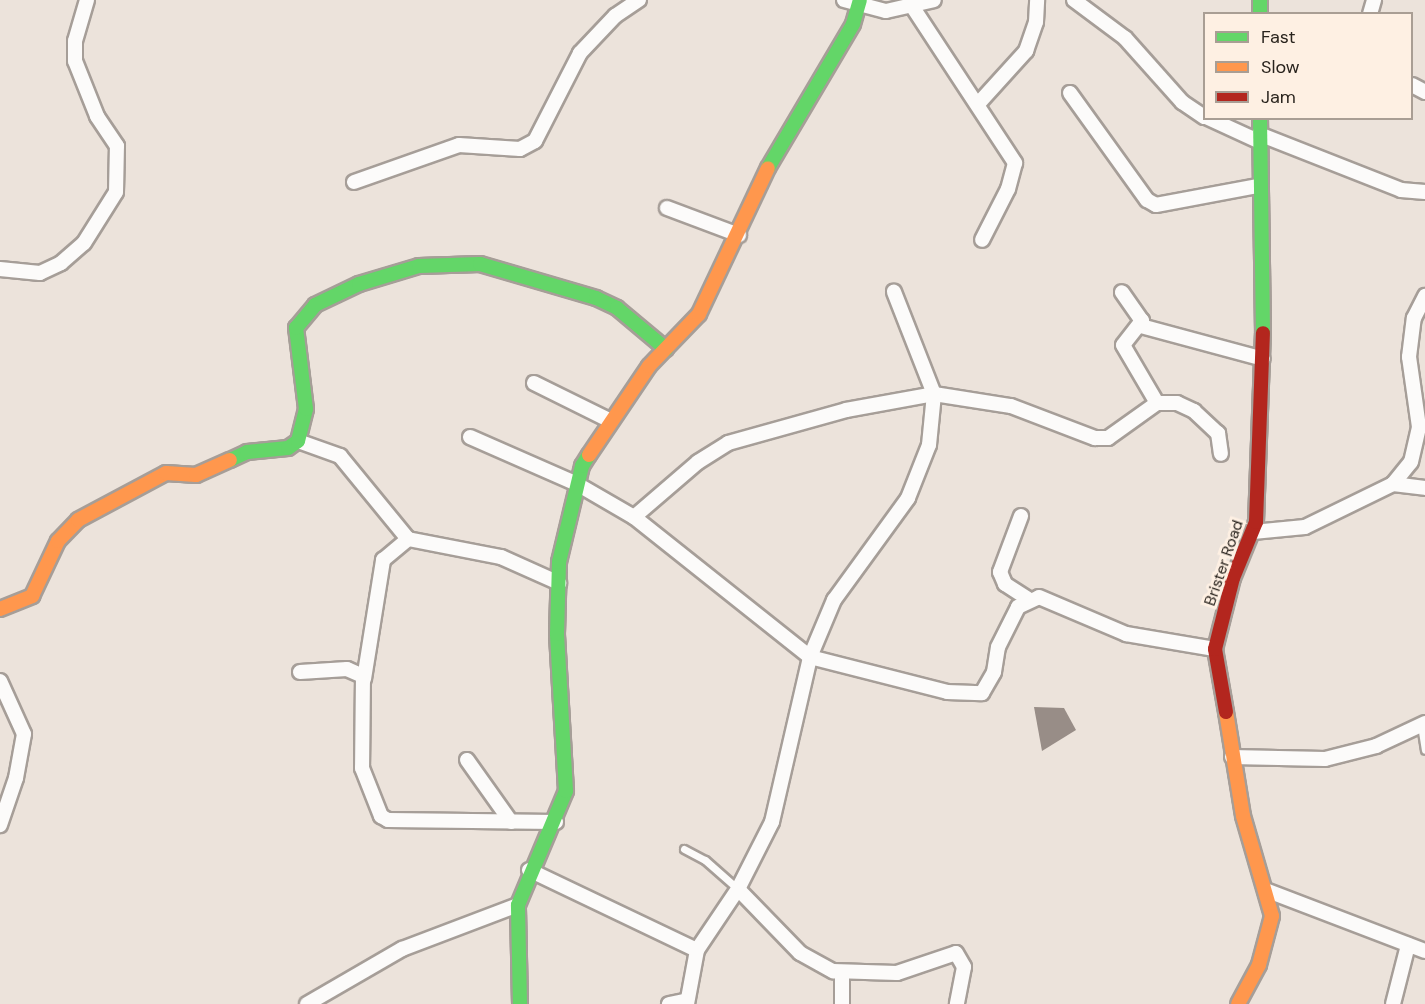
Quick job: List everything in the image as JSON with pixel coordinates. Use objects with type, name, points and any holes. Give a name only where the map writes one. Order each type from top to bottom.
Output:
[{"type":"street","points":[[0,269],[40,273],[60,263],[84,243],[116,192],[117,146],[97,116],[75,61],[75,41],[87,0]]},
{"type":"street","points":[[354,182],[459,145],[520,149],[535,141],[585,46],[615,16],[639,0]]},
{"type":"street","points":[[844,0],[886,11],[934,0]]},
{"type":"street","points":[[978,104],[1026,51],[1036,22],[1037,0]]},
{"type":"street","points":[[1074,0],[1125,38],[1182,102],[1203,116]]},
{"type":"street","points":[[520,1004],[518,905],[529,870],[556,822],[566,791],[556,634],[558,583],[577,484],[591,449],[611,421],[666,349],[699,314],[739,235],[779,145],[859,4]]},
{"type":"street","points":[[912,6],[1015,163],[1008,189],[982,240]]},
{"type":"street","points":[[1070,93],[1147,200],[1156,205],[1258,186]]},
{"type":"street","points":[[1211,120],[1401,190],[1425,192]]},
{"type":"street","name":"Brister Road","points":[[1238,1004],[1269,932],[1268,891],[1243,816],[1215,649],[1233,578],[1253,532],[1263,359],[1258,186],[1260,120]]},
{"type":"street","points":[[667,208],[739,235]]},
{"type":"street","points":[[0,609],[32,596],[62,535],[78,519],[166,473],[196,475],[247,452],[288,448],[298,441],[306,409],[296,340],[300,318],[359,284],[420,266],[480,264],[596,298],[617,308],[666,349]]},
{"type":"street","points":[[669,1004],[686,1002],[697,950],[738,889],[772,822],[810,657],[845,581],[908,498],[920,476],[929,446],[934,394],[894,292]]},
{"type":"street","points":[[1122,292],[1141,326],[1263,359]]},
{"type":"street","points":[[1253,532],[1305,527],[1393,484],[1412,462],[1418,441],[1409,357],[1414,318],[1425,296]]},
{"type":"street","points":[[1141,326],[1123,345],[1156,403]]},
{"type":"street","points":[[534,383],[611,421]]},
{"type":"street","points":[[634,518],[698,462],[728,443],[846,410],[934,394],[1011,406],[1102,439],[1156,403],[1177,403],[1194,411],[1218,434],[1221,454]]},
{"type":"street","points":[[470,437],[577,484],[634,518],[810,657],[946,692],[982,693],[994,672],[1006,630],[1028,599]]},
{"type":"street","points":[[298,441],[340,456],[408,539],[501,557],[558,583]]},
{"type":"street","points":[[1393,484],[1425,488]]},
{"type":"street","points":[[1021,516],[1000,572],[1005,584],[1028,599],[1039,597],[1126,634],[1215,649]]},
{"type":"street","points":[[408,539],[383,560],[364,679],[362,768],[381,816],[556,822]]},
{"type":"street","points":[[300,672],[357,670],[364,679]]},
{"type":"street","points":[[0,681],[24,734],[16,778],[0,825]]},
{"type":"street","points":[[1232,757],[1325,759],[1376,746],[1423,724]]},
{"type":"street","points":[[467,760],[511,822]]},
{"type":"street","points":[[529,870],[697,950]]},
{"type":"street","points":[[738,889],[800,953],[842,973],[897,973],[956,953],[964,967],[957,1004]]},
{"type":"street","points":[[1268,891],[1425,951]]},
{"type":"street","points":[[307,1004],[402,949],[518,905]]},
{"type":"street","points":[[1393,1004],[1408,945]]},
{"type":"street","points":[[842,973],[842,1004]]},
{"type":"lane","points":[[1423,724],[1425,750]]},
{"type":"lane","points":[[684,849],[705,860],[738,889]]},
{"type":"building","points":[[1034,707],[1064,708],[1076,730],[1042,751]]},
{"type":"traffic: fast","points":[[768,168],[853,24],[860,0]]},
{"type":"traffic: fast","points":[[1260,0],[1260,12]]},
{"type":"traffic: fast","points":[[1260,120],[1263,333]]},
{"type":"traffic: fast","points":[[230,460],[247,452],[288,448],[298,441],[306,409],[296,328],[315,305],[359,284],[419,266],[480,264],[596,298],[617,308],[666,349]]},
{"type":"traffic: fast","points":[[520,1004],[518,905],[566,791],[557,634],[559,562],[582,466],[589,455]]},
{"type":"traffic: slow","points":[[589,455],[649,366],[699,314],[768,168]]},
{"type":"traffic: slow","points":[[0,609],[32,596],[58,541],[78,520],[166,473],[196,475],[230,460]]},
{"type":"traffic: slow","points":[[1226,712],[1243,816],[1272,916],[1259,965],[1238,1004]]},
{"type":"traffic: jam","points":[[1226,712],[1215,649],[1233,578],[1256,522],[1263,333]]}]
